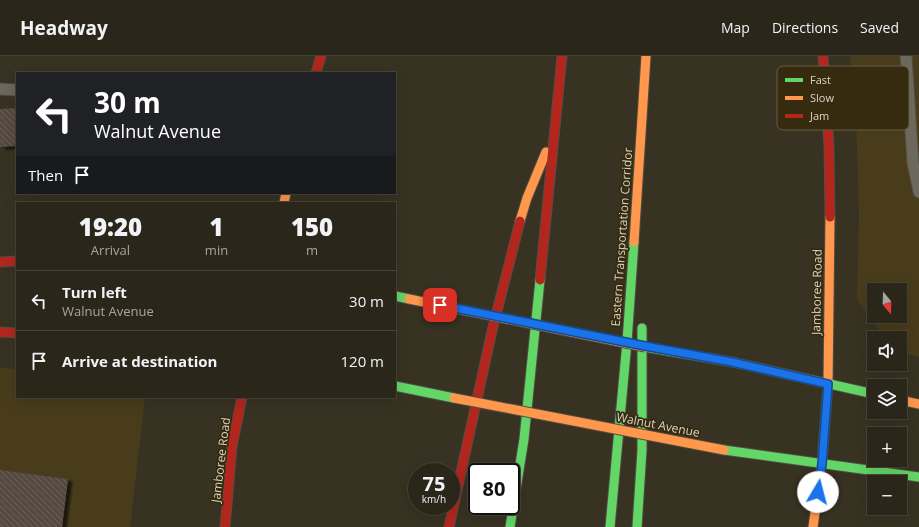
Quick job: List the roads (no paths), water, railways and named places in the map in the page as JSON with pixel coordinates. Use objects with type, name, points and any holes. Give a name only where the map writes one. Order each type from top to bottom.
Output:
[{"type":"main road","points":[[316,72],[321,56]]},
{"type":"main road","points":[[510,527],[524,439],[562,56]]},
{"type":"main road","points":[[642,252],[643,116],[646,56]]},
{"type":"main road","name":"Jamboree Road","points":[[823,56],[824,66]]},
{"type":"main road","name":"Eastern Transportation Corridor","points":[[610,527],[627,342],[643,116]]},
{"type":"main road","points":[[449,527],[473,421],[491,331],[520,220],[556,127]]},
{"type":"main road","name":"Jamboree Road","points":[[813,527],[822,464],[828,384],[830,224],[828,130]]},
{"type":"main road","points":[[0,262],[16,261]]},
{"type":"main road","points":[[396,296],[732,362],[867,392]]},
{"type":"main road","points":[[637,527],[642,450],[642,315]]},
{"type":"main road","points":[[0,332],[16,333]]},
{"type":"main road","name":"Walnut Avenue","points":[[396,386],[724,450],[919,477]]},
{"type":"main road","name":"Jamboree Road","points":[[225,527],[232,447],[242,398]]},
{"type":"main road","points":[[907,401],[919,404]]},
{"type":"lane","points":[[906,56],[907,66]]},
{"type":"lane","points":[[0,89],[16,90]]},
{"type":"lane","points":[[909,102],[913,163],[919,192]]}]
